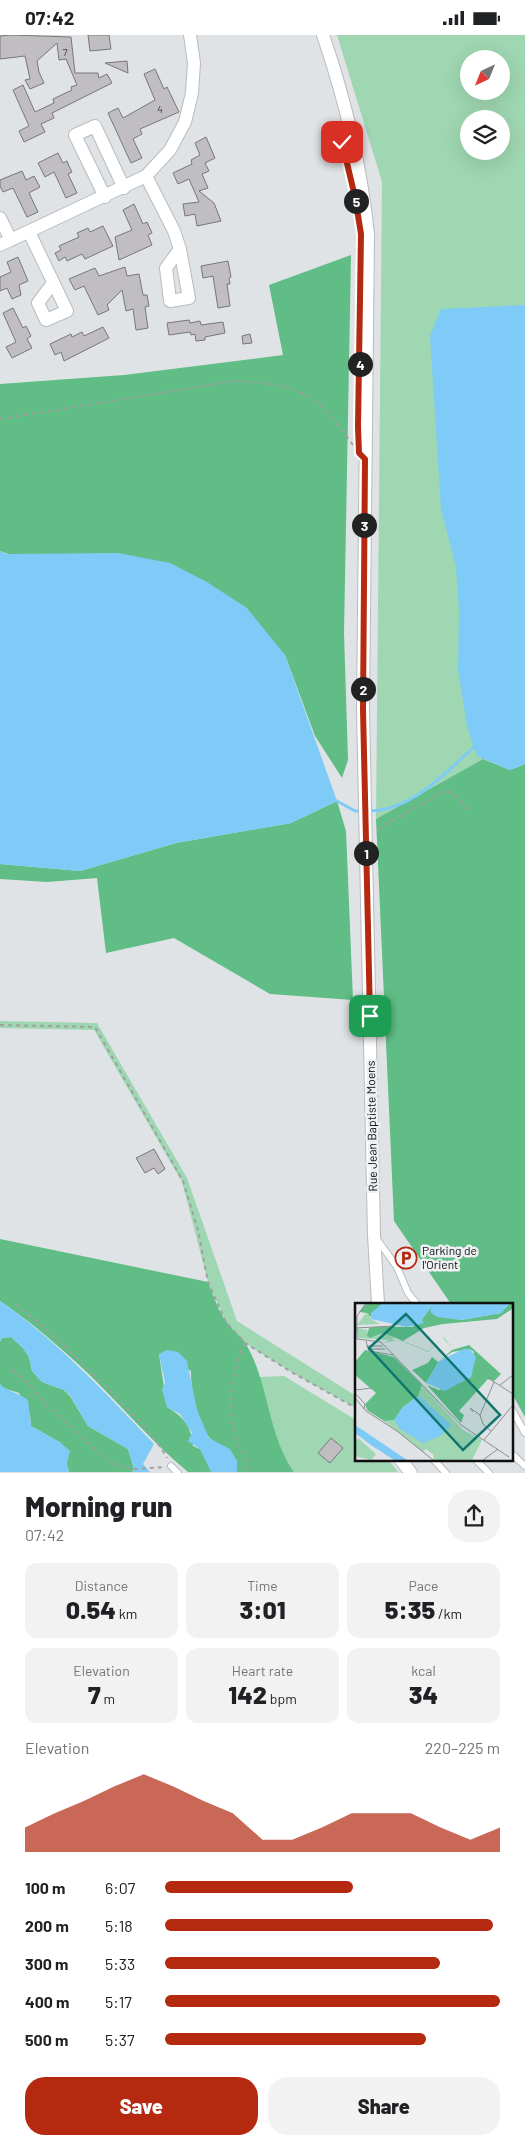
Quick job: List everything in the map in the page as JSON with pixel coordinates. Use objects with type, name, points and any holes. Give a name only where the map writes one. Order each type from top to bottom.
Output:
[{"type":"street","points":[[0,218],[5,242],[105,197],[146,176],[170,150],[185,121],[192,93],[194,63],[190,35]]},
{"type":"street","name":"Rue Jean Baptiste Moens","points":[[323,35],[340,84],[364,198],[368,235],[364,791],[368,830],[374,1235],[378,1303]]},
{"type":"street","points":[[105,197],[75,135],[95,125],[124,188]]},
{"type":"street","points":[[146,176],[174,231],[180,249]]},
{"type":"street","points":[[29,232],[54,283]]},
{"type":"street","points":[[401,1460],[411,1473]]},
{"type":"lane","points":[[374,1235],[397,1267],[408,1293],[417,1303]]},
{"type":"lane","points":[[407,1303],[408,1293]]},
{"type":"lane","points":[[512,1410],[525,1433]]},
{"type":"lane","points":[[512,1454],[525,1467]]},
{"type":"lane","points":[[434,1460],[446,1473]]},
{"type":"lane","points":[[477,1460],[489,1473]]},
{"type":"lane","points":[[171,1466],[178,1473]]},
{"type":"path","points":[[0,419],[234,381],[268,384],[302,393],[321,407],[365,459]]},
{"type":"path","points":[[368,830],[444,791],[452,793],[469,810]]},
{"type":"path","points":[[0,1025],[95,1027],[183,1181],[198,1230],[208,1282],[226,1322],[245,1343],[293,1373],[355,1407]]},
{"type":"path","points":[[12,1370],[27,1382],[45,1404],[112,1463],[134,1469],[171,1466],[159,1443],[106,1386],[57,1338],[15,1304]]},
{"type":"path","points":[[245,1343],[236,1361],[232,1381],[231,1423],[237,1443],[246,1456],[246,1473]]},
{"type":"green space","points":[[337,35],[525,35],[525,764],[483,759],[376,819],[382,182]]},
{"type":"green space","points":[[351,255],[344,633],[348,760],[342,778],[315,736],[285,655],[0,551],[0,384],[124,375],[283,355],[269,285]]},
{"type":"green space","points":[[483,759],[510,770],[525,764],[525,1417],[512,1394],[512,1303],[450,1303],[394,1221],[376,819]]},
{"type":"green space","points":[[337,801],[346,831],[353,1000],[270,994],[174,938],[106,953],[97,878],[47,882],[0,879],[0,864],[80,871],[176,843],[291,823]]},
{"type":"green space","points":[[0,1021],[97,1023],[187,1178],[237,1321],[355,1395],[355,1407],[293,1373],[245,1343],[226,1322],[208,1282],[182,1182],[94,1030],[0,1028]]},
{"type":"green space","points":[[0,1239],[208,1282],[216,1304],[230,1327],[244,1341],[254,1359],[278,1441],[294,1472],[237,1472],[232,1454],[210,1438],[202,1425],[194,1396],[191,1371],[159,1354],[167,1407],[178,1414],[186,1423],[191,1433],[193,1446],[200,1449],[212,1472],[188,1472],[159,1446],[78,1364],[40,1331],[0,1301]]},
{"type":"green space","points":[[11,1337],[23,1348],[29,1357],[32,1371],[42,1382],[64,1390],[70,1396],[88,1426],[128,1449],[134,1469],[132,1472],[69,1472],[61,1443],[31,1426],[30,1415],[19,1393],[3,1388],[0,1384],[0,1342],[2,1338]]},
{"type":"green space","points":[[284,1376],[355,1419],[355,1460],[389,1460],[398,1472],[294,1472],[277,1438],[259,1377]]},
{"type":"water","points":[[525,305],[525,764],[510,770],[477,756],[467,726],[458,670],[459,611],[456,567],[441,509],[430,336],[441,309]]},
{"type":"water","points":[[0,551],[6,554],[118,553],[170,563],[207,582],[247,608],[285,655],[337,801],[291,823],[176,843],[80,871],[0,864]]},
{"type":"water","points":[[0,1301],[42,1333],[99,1387],[154,1444],[143,1464],[150,1472],[132,1472],[134,1469],[128,1449],[88,1426],[70,1395],[64,1390],[42,1382],[32,1371],[29,1357],[23,1348],[11,1337],[2,1338],[0,1342]]},
{"type":"water","points":[[167,1350],[178,1352],[187,1361],[197,1410],[209,1438],[230,1449],[237,1461],[237,1472],[211,1472],[200,1449],[188,1441],[192,1433],[180,1414],[167,1407],[162,1390],[165,1383],[159,1354]]},
{"type":"water","points":[[0,1384],[28,1400],[31,1426],[61,1443],[70,1451],[67,1463],[69,1472],[0,1472]]},
{"type":"building","points":[[88,35],[109,35],[111,49],[90,51]]},
{"type":"building","points":[[0,36],[71,37],[75,73],[98,73],[99,78],[107,74],[112,83],[52,113],[54,118],[41,124],[45,132],[24,142],[19,131],[29,126],[13,90],[23,85],[35,112],[54,103],[53,99],[72,90],[71,87],[77,85],[66,59],[59,60],[57,43],[37,61],[44,83],[30,89],[25,80],[30,79],[25,56],[0,59]]},
{"type":"building","points":[[127,61],[128,73],[105,63]]},
{"type":"building","points":[[155,69],[164,89],[167,87],[179,112],[140,129],[142,134],[133,139],[142,158],[131,163],[108,113],[118,108],[123,118],[155,100],[144,74]]},
{"type":"building","points":[[206,137],[215,158],[205,163],[209,171],[202,174],[208,188],[199,191],[214,203],[221,221],[197,226],[195,214],[185,216],[183,204],[199,202],[189,179],[178,184],[173,173],[192,164],[191,160],[200,155],[195,143]]},
{"type":"building","points":[[58,153],[63,163],[67,161],[72,172],[68,174],[77,193],[66,198],[54,172],[45,177],[38,163]]},
{"type":"building","points":[[22,171],[26,180],[34,176],[40,187],[29,193],[38,212],[27,217],[13,188],[3,192],[0,186],[0,180]]},
{"type":"building","points":[[134,204],[143,224],[147,222],[152,233],[148,235],[152,245],[119,260],[115,237],[132,230],[123,210]]},
{"type":"building","points":[[103,226],[113,246],[85,259],[82,254],[67,261],[65,257],[59,261],[55,253],[61,250],[59,246],[79,237],[77,233],[88,228],[90,232]]},
{"type":"building","points":[[18,257],[28,281],[19,285],[21,295],[12,299],[7,288],[0,291],[0,277],[11,272],[7,262]]},
{"type":"building","points":[[228,261],[231,277],[229,278],[230,284],[227,284],[230,306],[218,308],[213,276],[203,278],[201,266]]},
{"type":"building","points":[[125,267],[127,276],[139,274],[143,295],[147,295],[149,306],[145,307],[148,328],[136,330],[133,309],[126,311],[122,290],[107,305],[109,310],[98,315],[84,286],[75,290],[69,279],[95,268],[99,276]]},
{"type":"building","points":[[13,308],[23,328],[26,326],[31,336],[27,339],[32,348],[12,358],[6,347],[16,342],[3,313]]},
{"type":"building","points":[[189,320],[190,323],[200,321],[201,325],[223,322],[225,333],[196,341],[195,334],[191,335],[190,332],[169,335],[167,323]]},
{"type":"building","points":[[103,327],[109,338],[64,361],[61,352],[55,355],[50,344],[71,334],[72,337],[82,332],[84,336]]},
{"type":"building","points":[[250,334],[252,343],[243,344],[242,336]]},
{"type":"building","points":[[154,1149],[165,1169],[158,1174],[154,1168],[145,1173],[136,1158]]},
{"type":"building","points":[[331,1438],[343,1448],[330,1463],[318,1453]]},
{"type":"waterway","points":[[369,811],[385,809],[414,797],[427,789],[474,747]]},
{"type":"waterway","points":[[337,801],[355,811],[363,811]]},
{"type":"place","name":"Parking de l'Orient","points":[[406,1258]]},
{"type":"route","points":[[342,142],[355,197],[361,234],[361,346],[358,427],[359,453],[365,459],[363,709],[370,1016]]}]
